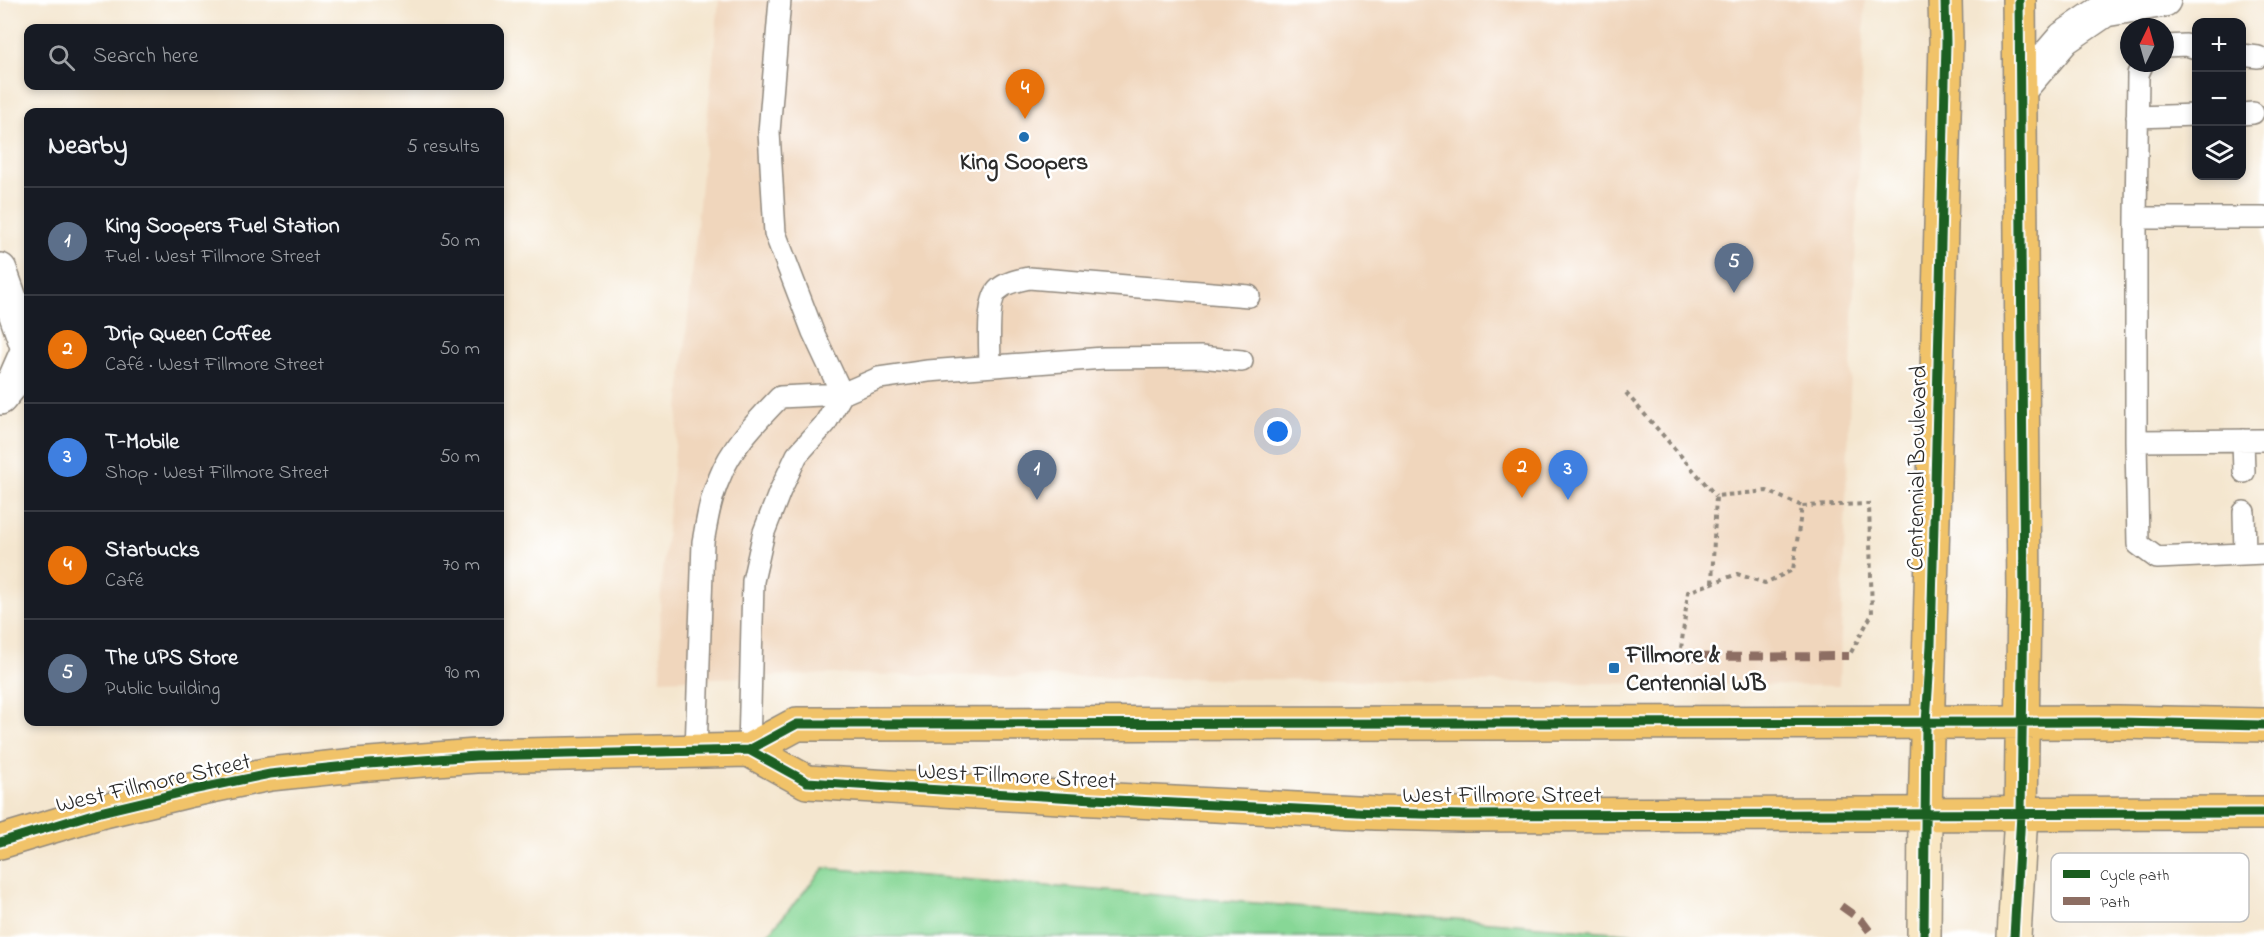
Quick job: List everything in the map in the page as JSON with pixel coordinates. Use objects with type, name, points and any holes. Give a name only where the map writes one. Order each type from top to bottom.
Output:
[{"type":"main road","name":"Centennial Boulevard","points":[[1924,937],[1926,723],[1931,645],[1946,42],[1945,0]]},
{"type":"main road","points":[[2014,937],[2021,814],[2024,586],[2019,0]]},
{"type":"main road","name":"West Fillmore Street","points":[[0,842],[96,813],[270,774],[476,756],[749,750],[797,724],[2021,723],[2264,725]]},
{"type":"main road","name":"West Fillmore Street","points":[[749,750],[807,782],[1064,798],[1452,815],[2264,813]]},
{"type":"street","points":[[2021,88],[2064,38],[2097,5],[2164,0]]},
{"type":"street","points":[[0,270],[24,338]]},
{"type":"street","points":[[0,398],[14,381],[24,358]]},
{"type":"lane","points":[[780,0],[769,132],[775,233],[813,332],[842,394]]},
{"type":"lane","points":[[2174,46],[2192,47]]},
{"type":"lane","points":[[2139,72],[2136,218],[2138,544],[2157,558],[2254,554],[2244,512]]},
{"type":"lane","points":[[2137,117],[2192,115]]},
{"type":"lane","points":[[2136,218],[2264,218]]},
{"type":"lane","points":[[990,366],[991,301],[998,289],[1010,283],[1029,278],[1249,296]]},
{"type":"lane","points":[[696,751],[703,542],[719,478],[733,453],[780,397],[842,394],[879,378],[990,366],[1104,358],[1200,357],[1242,361]]},
{"type":"lane","points":[[749,750],[753,581],[764,532],[797,454],[825,424],[842,394]]},
{"type":"lane","points":[[2136,441],[2254,440],[2244,472]]},
{"type":"path","points":[[1626,393],[1716,496],[1712,583]]},
{"type":"path","points":[[1716,496],[1767,491],[1802,506],[1869,504],[1872,614],[1849,656]]},
{"type":"path","points":[[1680,657],[1688,592],[1737,574],[1765,583],[1793,570],[1802,506]]},
{"type":"shaded area","points":[[719,0],[1865,0],[1839,686],[833,674],[661,680],[660,602]]},
{"type":"green space","points":[[824,868],[1675,937],[766,937]]},
{"type":"marked path","points":[[1680,657],[1849,656]]},
{"type":"marked path","points":[[1841,906],[1862,921],[1874,937]]},
{"type":"cycle path","points":[[1924,937],[1926,723],[1931,645],[1946,42],[1945,0]]},
{"type":"cycle path","points":[[2014,937],[2021,814],[2024,598],[2019,0]]},
{"type":"cycle path","points":[[0,842],[96,813],[270,774],[476,756],[749,750],[797,724],[2118,722],[2264,725]]},
{"type":"cycle path","points":[[749,750],[807,782],[1376,813],[1463,815],[2264,813]]},
{"type":"place","name":"Starbucks","points":[[1025,119]]},
{"type":"place","name":"King Soopers","points":[[1024,137]]},
{"type":"place","name":"The UPS Store","points":[[1734,293]]},
{"type":"place","name":"Drip Queen Coffee","points":[[1522,498]]},
{"type":"place","name":"King Soopers Fuel Station","points":[[1037,500]]},
{"type":"place","name":"T-Mobile","points":[[1568,500]]},
{"type":"place","name":"Fillmore & Centennial WB","points":[[1614,668]]}]
